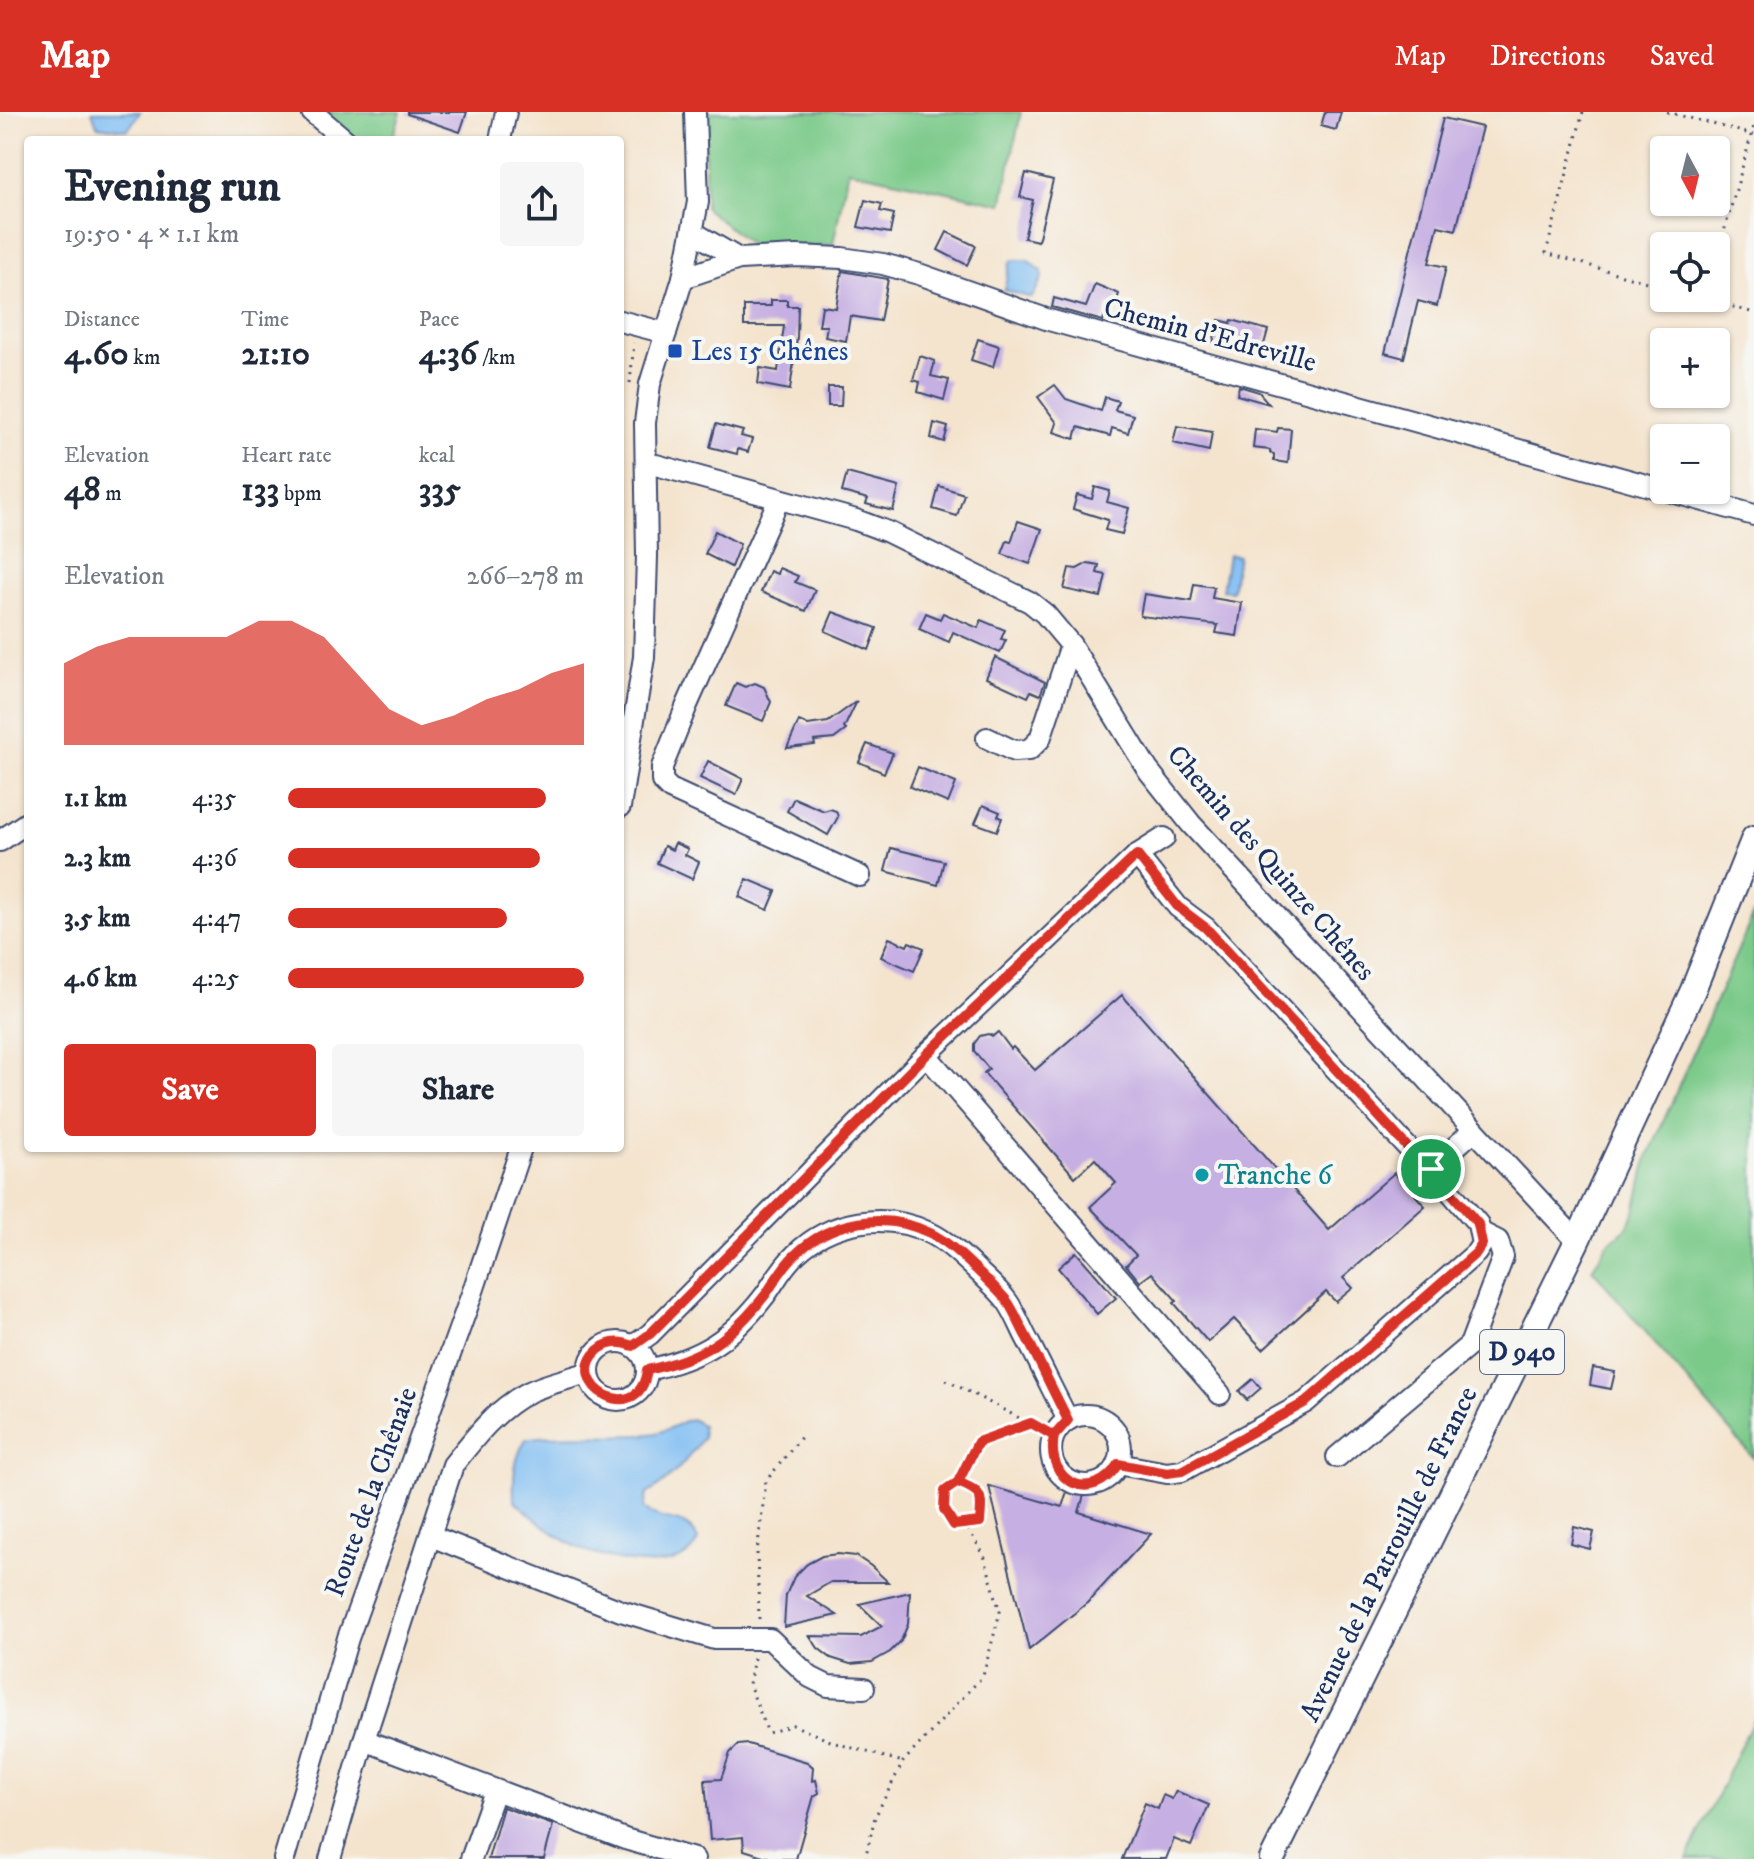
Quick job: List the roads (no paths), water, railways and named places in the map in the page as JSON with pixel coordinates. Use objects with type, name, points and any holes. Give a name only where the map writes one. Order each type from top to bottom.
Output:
[{"type":"main road","name":"Avenue de la Patrouille de France","points":[[1272,1859],[1577,1241],[1693,990],[1754,838]]},
{"type":"street","points":[[312,112],[340,136]]},
{"type":"street","points":[[501,136],[506,112]]},
{"type":"street","points":[[624,782],[644,657],[647,584],[645,423],[648,393],[683,278],[693,232],[698,202],[695,112]]},
{"type":"street","points":[[693,232],[739,259]]},
{"type":"street","name":"Chemin d'Edreville","points":[[683,278],[739,259],[797,256],[883,264],[1049,320],[1650,486]]},
{"type":"street","points":[[624,322],[666,333]]},
{"type":"street","name":"Chemin des Quinze Chênes","points":[[646,466],[656,465],[888,532],[1030,602],[1045,614],[1071,645],[1148,770],[1191,824],[1577,1241]]},
{"type":"street","points":[[779,499],[687,705],[662,767],[662,781],[670,789],[860,876]]},
{"type":"street","name":"Chemin d'Edreville","points":[[1714,504],[1754,515]]},
{"type":"street","points":[[987,738],[1014,751],[1029,750],[1040,739],[1071,645]]},
{"type":"street","points":[[0,841],[24,825]]},
{"type":"street","points":[[633,1346],[650,1334],[926,1055],[1137,855],[1164,838]]},
{"type":"street","points":[[1118,1464],[1167,1473],[1182,1471],[1306,1402],[1476,1253],[1482,1244],[1478,1224],[1431,1169],[1206,928],[1178,907],[1137,855]]},
{"type":"street","points":[[926,1055],[1220,1394]]},
{"type":"street","points":[[1431,1169],[1474,1130]]},
{"type":"street","name":"Route de la Chênaie","points":[[284,1859],[348,1638],[520,1152]]},
{"type":"street","points":[[647,1370],[671,1365],[712,1348],[738,1326],[787,1263],[812,1241],[856,1222],[905,1222],[933,1234],[960,1255],[1007,1302],[1068,1420]]},
{"type":"street","points":[[1337,1457],[1470,1345],[1503,1257],[1498,1241],[1480,1232]]},
{"type":"street","points":[[616,1342],[633,1346],[645,1361],[647,1370],[646,1378],[637,1392],[615,1400],[594,1387],[589,1372],[594,1355],[616,1342]]},
{"type":"street","points":[[330,1859],[364,1740],[453,1465],[481,1429],[504,1408],[531,1392],[589,1372]]},
{"type":"street","points":[[1087,1415],[1110,1424],[1119,1437],[1121,1451],[1118,1464],[1105,1479],[1094,1484],[1066,1479],[1054,1465],[1051,1450],[1054,1436],[1068,1420],[1087,1415]]},
{"type":"street","points":[[431,1536],[621,1611],[714,1639],[770,1639],[810,1677],[828,1686],[864,1688]]},
{"type":"street","points":[[364,1740],[625,1839],[694,1859]]},
{"type":"street","points":[[471,1859],[495,1791]]},
{"type":"water","points":[[92,112],[140,112],[128,130],[97,126]]},
{"type":"water","points":[[1013,260],[1027,260],[1042,271],[1042,278],[1032,298],[1004,290]]},
{"type":"water","points":[[1228,555],[1238,556],[1232,591],[1222,590]]},
{"type":"water","points":[[691,1419],[702,1425],[703,1438],[678,1469],[647,1494],[644,1508],[658,1517],[680,1522],[693,1531],[698,1540],[690,1552],[677,1560],[641,1563],[586,1551],[557,1535],[514,1500],[515,1468],[526,1439],[651,1434]]},
{"type":"place","name":"Les 15 Chênes","points":[[675,351]]},
{"type":"place","name":"Tranche 6","points":[[1202,1175]]}]
